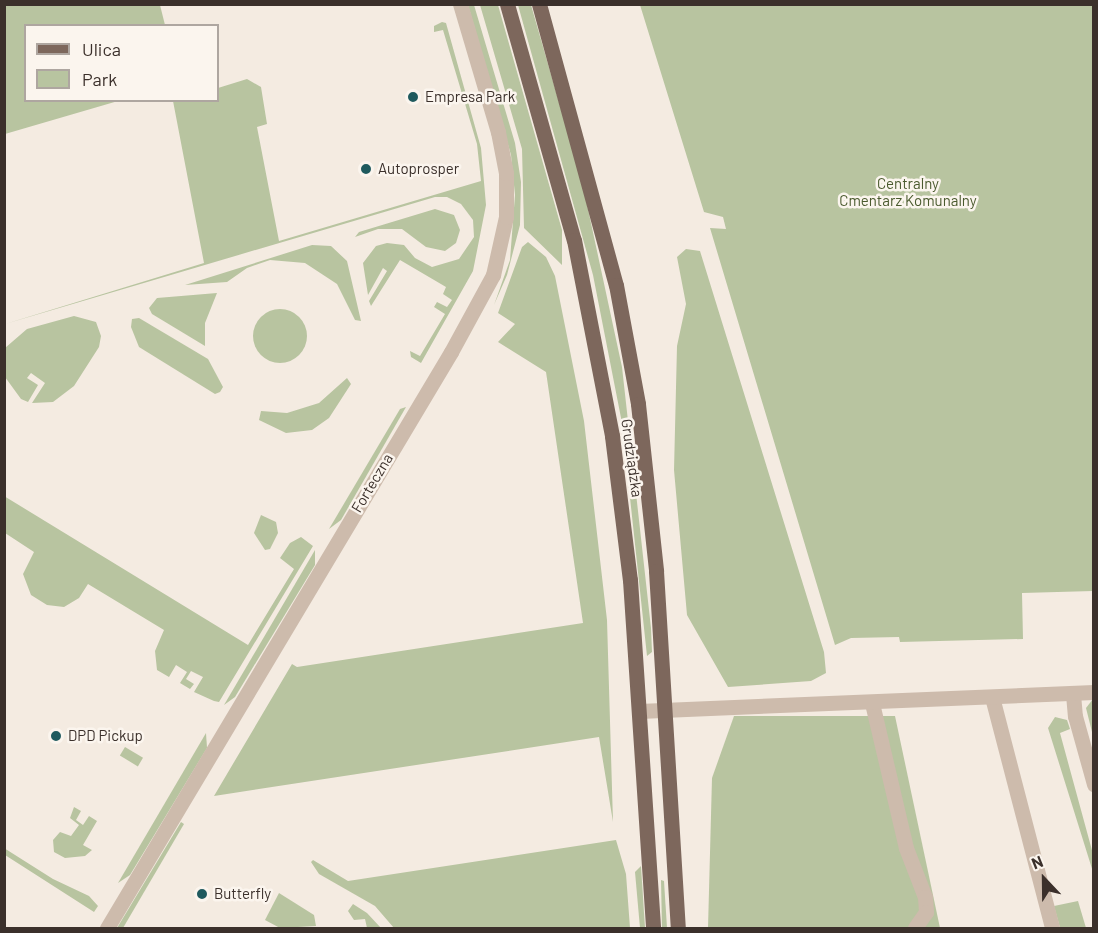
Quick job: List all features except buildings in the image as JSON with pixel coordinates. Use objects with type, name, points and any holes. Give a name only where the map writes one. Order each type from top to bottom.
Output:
[{"type":"main road","name":"Grudziądzka","points":[[507,4],[559,181],[593,325],[630,580],[653,928]]},
{"type":"main road","name":"Grudziądzka","points":[[539,4],[616,285],[638,404],[656,571],[678,928]]},
{"type":"street","name":"Forteczna","points":[[107,928],[451,352],[492,274],[506,217],[506,173],[498,132],[460,4]]},
{"type":"street","points":[[639,711],[1094,692]]},
{"type":"street","points":[[1073,694],[1075,716],[1094,784]]},
{"type":"street","points":[[992,697],[1052,928]]},
{"type":"street","points":[[872,703],[906,848],[925,897],[926,912],[915,928]]},
{"type":"green space","points":[[5,4],[160,5],[165,24],[24,24],[24,102],[115,102],[5,134]]},
{"type":"green space","points":[[468,5],[474,5],[515,143],[521,182],[520,225],[507,275],[494,305],[510,260],[515,195],[511,155]]},
{"type":"green space","points":[[480,5],[498,5],[562,230],[562,265],[524,228],[522,149]]},
{"type":"green space","points":[[518,5],[531,5],[583,186],[622,367],[651,628],[652,652],[647,656],[622,423],[593,275]]},
{"type":"green space","name":"Centralny Cmentarz Komunalny","points":[[640,5],[1093,5],[1093,591],[1022,593],[1023,639],[900,642],[899,637],[851,638],[835,645],[710,228],[726,229],[723,217],[704,212]]},
{"type":"green space","points":[[442,22],[446,23],[481,148],[486,205],[473,271],[421,363],[411,357],[410,351],[420,356],[445,314],[434,307],[437,302],[447,307],[452,300],[443,294],[446,287],[400,260],[371,306],[369,301],[387,271],[383,268],[368,295],[363,263],[376,246],[387,243],[404,245],[415,258],[432,267],[459,259],[474,237],[473,220],[461,204],[447,197],[435,197],[5,324],[204,263],[173,102],[219,102],[219,88],[247,79],[261,87],[267,124],[257,127],[279,241],[481,181],[477,144],[443,30],[434,32],[434,26]]},
{"type":"green space","points":[[435,209],[454,215],[460,230],[456,243],[445,251],[426,247],[402,229],[378,229],[355,237],[359,232]]},
{"type":"green space","points":[[528,242],[546,257],[555,276],[584,421],[607,620],[613,822],[599,737],[214,796],[292,664],[297,667],[583,623],[546,372],[498,342],[515,324],[498,313],[522,247]]},
{"type":"green space","points":[[312,245],[331,246],[347,261],[361,321],[355,320],[337,284],[305,263],[270,260],[247,268],[227,282],[185,285]]},
{"type":"green space","points":[[686,249],[700,251],[824,652],[826,673],[811,681],[728,687],[687,615],[674,470],[677,346],[686,304],[677,257]]},
{"type":"green space","points":[[217,293],[205,323],[205,346],[152,314],[149,308],[157,298]]},
{"type":"green space","points":[[280,309],[290,311],[299,317],[305,326],[307,336],[305,346],[299,355],[290,361],[280,363],[270,361],[261,355],[255,346],[253,336],[255,326],[261,317],[270,311]]},
{"type":"green space","points":[[74,316],[96,322],[101,336],[99,347],[74,386],[53,402],[32,403],[45,383],[31,373],[27,378],[38,385],[28,402],[21,399],[5,377],[5,348],[27,329]]},
{"type":"green space","points":[[139,318],[208,359],[223,387],[220,392],[215,394],[139,347],[131,327],[132,319]]},
{"type":"green space","points":[[347,378],[351,384],[329,418],[312,430],[286,433],[259,420],[261,411],[287,413],[319,403]]},
{"type":"green space","points":[[406,407],[341,520],[329,529],[400,409]]},
{"type":"green space","points":[[4,496],[248,645],[294,569],[280,558],[290,543],[301,537],[313,546],[219,702],[194,692],[203,677],[191,671],[186,679],[194,684],[190,689],[180,683],[187,672],[176,665],[169,677],[157,670],[155,651],[164,630],[88,584],[79,598],[64,607],[47,605],[31,595],[23,574],[34,552],[5,533]]},
{"type":"green space","points":[[261,515],[276,522],[278,533],[270,549],[265,550],[254,533]]},
{"type":"green space","points":[[315,550],[315,565],[235,697],[224,705]]},
{"type":"green space","points":[[1093,699],[1093,736],[1086,708]]},
{"type":"green space","points":[[734,716],[895,716],[940,928],[708,928],[712,778]]},
{"type":"green space","points":[[1055,717],[1067,720],[1070,729],[1060,733],[1093,854],[1093,872],[1048,728]]},
{"type":"green space","points":[[206,733],[207,748],[130,875],[118,883]]},
{"type":"green space","points":[[125,747],[143,758],[138,766],[120,756]]},
{"type":"green space","points":[[74,807],[81,811],[76,820],[83,825],[89,816],[97,821],[83,845],[92,850],[85,856],[65,858],[54,852],[53,840],[60,832],[71,836],[79,825],[70,818]]},
{"type":"green space","points":[[181,822],[184,824],[123,928],[117,928]]},
{"type":"green space","points":[[616,840],[626,874],[630,928],[394,928],[375,906],[319,874],[311,862],[313,860],[348,881]]},
{"type":"green space","points":[[4,848],[53,879],[89,896],[98,906],[94,912],[5,855]]},
{"type":"green space","points":[[641,866],[645,928],[640,928],[635,872]]},
{"type":"green space","points":[[661,880],[664,881],[667,928],[662,928]]},
{"type":"green space","points":[[279,893],[314,915],[316,926],[280,928],[265,920]]},
{"type":"green space","points":[[1078,901],[1086,928],[1060,928],[1054,906]]},
{"type":"green space","points":[[353,904],[367,913],[381,928],[367,928],[365,919],[354,920],[348,911]]},
{"type":"place","name":"Empresa Park","points":[[413,97]]},
{"type":"place","name":"Autoprosper","points":[[366,169]]},
{"type":"place","name":"DPD Pickup","points":[[56,736]]},
{"type":"place","name":"Butterfly","points":[[202,894]]}]
